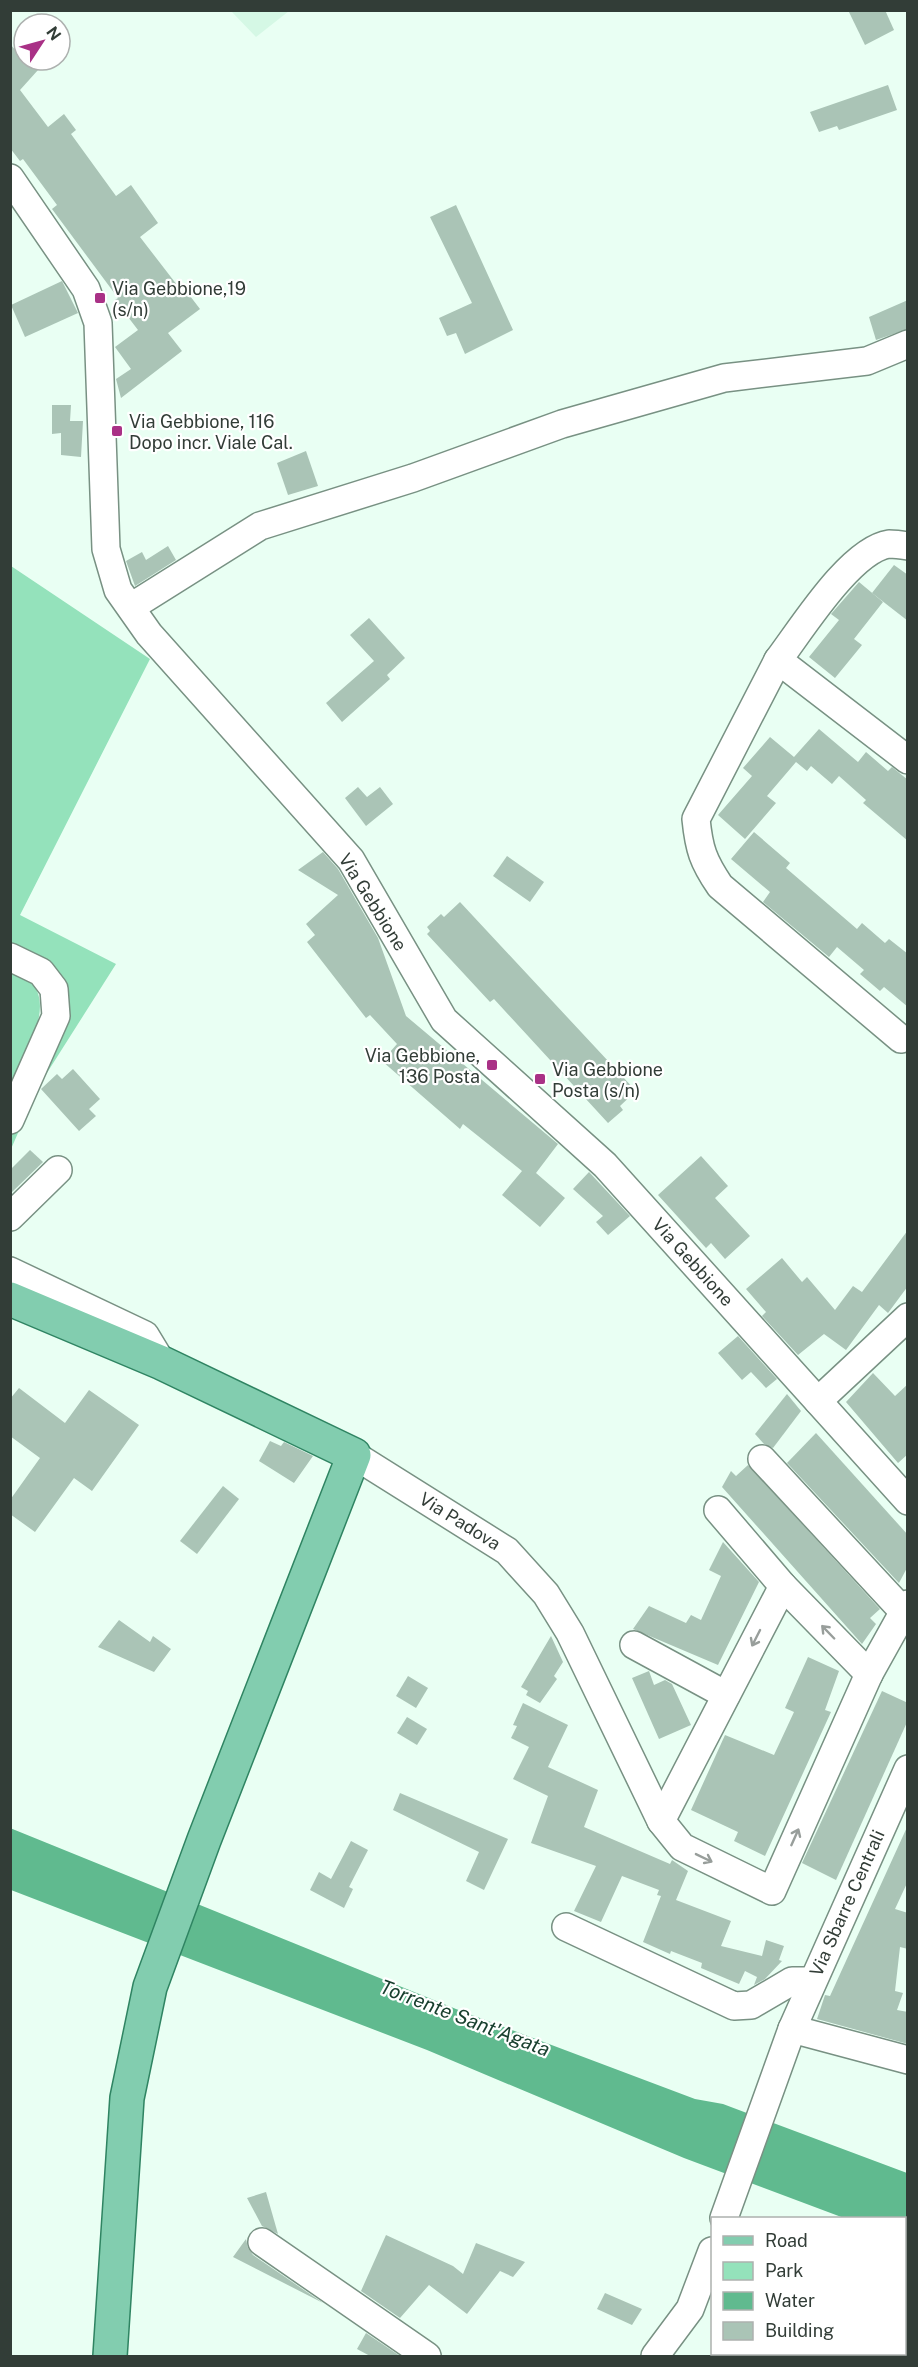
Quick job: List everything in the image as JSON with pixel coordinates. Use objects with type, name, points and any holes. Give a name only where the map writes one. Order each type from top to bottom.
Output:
[{"type":"main road","name":"Via Padova","points":[[10,1299],[162,1363],[354,1455]]},
{"type":"main road","points":[[110,2356],[127,2098],[150,1987],[204,1840],[354,1455]]},
{"type":"street","name":"Via Gebbione","points":[[10,178],[86,289],[98,323],[106,549],[118,590],[149,634],[351,860],[444,1020],[605,1165],[908,1501]]},
{"type":"street","points":[[131,607],[260,526],[413,478],[562,424],[724,378],[867,361],[908,344]]},
{"type":"street","points":[[901,1039],[720,886],[704,863],[698,844],[696,819],[778,660],[840,577],[871,551],[889,544],[908,546]]},
{"type":"street","points":[[778,660],[908,760]]},
{"type":"street","points":[[10,957],[41,972],[54,989],[56,1017],[10,1119]]},
{"type":"street","points":[[10,1216],[58,1170]]},
{"type":"street","points":[[10,1271],[146,1335],[162,1363]]},
{"type":"street","points":[[818,1401],[908,1317]]},
{"type":"street","name":"Via Padova","points":[[354,1455],[507,1551],[546,1594],[570,1633],[661,1821],[682,1847],[771,1891],[869,1674]]},
{"type":"street","points":[[718,1510],[783,1586],[869,1674],[905,1607],[762,1459]]},
{"type":"street","points":[[661,1821],[783,1586]]},
{"type":"street","points":[[634,1645],[726,1695]]},
{"type":"street","name":"Via Sbarre Centrali","points":[[724,2217],[790,2033],[908,1769]]},
{"type":"street","points":[[566,1927],[734,2006],[751,2005],[792,1981],[812,1981]]},
{"type":"street","points":[[790,2033],[908,2060]]},
{"type":"street","points":[[262,2242],[427,2356]]},
{"type":"street","points":[[665,2355],[690,2309],[711,2254]]},
{"type":"shaded area","points":[[231,11],[289,11],[256,37]]},
{"type":"green space","points":[[11,566],[150,659],[20,915],[116,964],[38,1087],[11,1149],[11,1132],[62,1019],[11,947]]},
{"type":"green space","points":[[11,969],[31,982],[38,993],[40,1005],[39,1019],[29,1047],[11,1084]]},
{"type":"water","name":"Torrente Sant'Agata","points":[[10,1828],[456,2009],[695,2099],[723,2104],[907,2173],[907,2240],[906,2217],[841,2217],[684,2158],[427,2050],[11,1890]]},
{"type":"building","points":[[848,10],[885,10],[894,30],[865,45]]},
{"type":"building","points":[[10,44],[12,46],[12,72],[36,72],[20,90],[48,127],[64,114],[76,130],[71,134],[116,196],[131,185],[158,223],[140,237],[184,294],[187,292],[200,309],[168,333],[182,351],[121,398],[116,379],[131,369],[115,347],[138,330],[115,300],[118,298],[52,209],[57,205],[23,159],[20,161],[10,148]]},
{"type":"building","points":[[888,85],[897,110],[839,130],[837,126],[819,132],[810,112]]},
{"type":"building","points":[[456,205],[513,330],[465,354],[456,333],[447,336],[439,318],[472,303],[430,217]]},
{"type":"building","points":[[62,281],[78,313],[25,337],[11,305]]},
{"type":"building","points":[[908,300],[908,329],[876,340],[869,317]]},
{"type":"building","points":[[52,405],[71,405],[70,421],[83,421],[81,457],[61,455],[61,433],[52,434]]},
{"type":"building","points":[[306,451],[318,486],[288,495],[277,463]]},
{"type":"building","points":[[168,546],[176,560],[135,586],[126,561],[142,552],[146,560]]},
{"type":"building","points":[[894,565],[908,575],[908,621],[872,593]]},
{"type":"building","points":[[859,582],[883,602],[854,639],[862,645],[835,678],[809,657],[839,620],[831,614]]},
{"type":"building","points":[[369,618],[405,658],[387,675],[390,679],[342,722],[326,703],[374,661],[350,635]]},
{"type":"building","points":[[819,729],[858,762],[866,752],[888,771],[892,767],[908,780],[908,841],[863,803],[866,800],[839,776],[832,784],[811,766],[807,771],[796,762],[767,796],[776,803],[745,839],[718,815],[752,776],[743,768],[770,737],[794,757]]},
{"type":"building","points":[[358,787],[367,797],[380,787],[393,804],[366,826],[345,798]]},
{"type":"building","points":[[754,832],[790,863],[786,868],[857,929],[862,923],[885,943],[889,939],[908,954],[908,1007],[884,987],[880,991],[860,974],[864,970],[837,947],[829,957],[763,902],[770,892],[731,859]]},
{"type":"building","points":[[323,852],[338,869],[378,938],[406,1016],[558,1144],[536,1173],[565,1198],[540,1227],[502,1195],[522,1171],[463,1124],[460,1129],[382,1061],[397,1044],[370,1015],[366,1018],[307,942],[315,935],[306,924],[338,895],[298,870]]},
{"type":"building","points":[[507,856],[544,882],[530,902],[493,876]]},
{"type":"building","points":[[460,902],[636,1091],[620,1106],[623,1110],[608,1123],[494,999],[490,1002],[427,934],[430,931],[427,927],[441,914],[444,917]]},
{"type":"building","points":[[73,1069],[100,1099],[89,1109],[96,1116],[79,1131],[41,1089],[57,1074],[62,1079]]},
{"type":"building","points":[[30,1150],[43,1162],[10,1194],[10,1170]]},
{"type":"building","points":[[701,1156],[728,1186],[715,1198],[750,1236],[725,1259],[711,1243],[706,1248],[658,1195]]},
{"type":"building","points":[[589,1172],[630,1216],[608,1235],[596,1222],[603,1216],[573,1189]]},
{"type":"building","points":[[908,1230],[908,1286],[888,1313],[879,1305],[846,1350],[824,1334],[798,1355],[762,1316],[766,1312],[746,1289],[782,1258],[802,1282],[807,1277],[835,1310],[853,1286],[862,1292]]},
{"type":"building","points":[[738,1336],[777,1379],[766,1388],[751,1372],[742,1380],[718,1353]]},
{"type":"building","points":[[873,1373],[895,1396],[908,1384],[908,1454],[898,1463],[846,1402]]},
{"type":"building","points":[[19,1388],[65,1423],[89,1390],[139,1425],[92,1491],[74,1478],[35,1532],[10,1514],[10,1500],[40,1458],[10,1436],[10,1399]]},
{"type":"building","points":[[787,1394],[801,1411],[773,1448],[764,1444],[755,1434]]},
{"type":"building","points":[[816,1433],[908,1535],[908,1566],[899,1583],[787,1463]]},
{"type":"building","points":[[270,1441],[281,1446],[284,1442],[313,1456],[294,1483],[259,1461]]},
{"type":"building","points":[[748,1465],[880,1609],[870,1618],[876,1624],[862,1644],[722,1487],[731,1471],[736,1476]]},
{"type":"building","points":[[223,1486],[239,1499],[197,1554],[180,1541]]},
{"type":"building","points":[[723,1542],[759,1582],[718,1665],[633,1629],[649,1606],[686,1623],[691,1615],[701,1620],[721,1576],[709,1570]]},
{"type":"building","points":[[119,1620],[150,1642],[153,1636],[171,1649],[154,1672],[98,1647]]},
{"type":"building","points":[[551,1636],[563,1662],[554,1676],[557,1679],[540,1703],[526,1695],[528,1691],[521,1687]]},
{"type":"building","points":[[808,1657],[839,1671],[825,1710],[831,1712],[765,1856],[734,1841],[738,1832],[691,1810],[725,1735],[774,1755],[794,1712],[785,1708]]},
{"type":"building","points":[[649,1671],[654,1685],[665,1680],[672,1684],[691,1725],[659,1739],[632,1678]]},
{"type":"building","points":[[408,1676],[428,1688],[416,1708],[396,1696]]},
{"type":"building","points":[[882,1691],[908,1703],[908,1720],[836,1880],[802,1863]]},
{"type":"building","points":[[523,1703],[568,1725],[548,1767],[598,1790],[584,1827],[670,1864],[672,1860],[688,1871],[676,1900],[731,1921],[721,1946],[762,1956],[766,1940],[784,1946],[779,1960],[782,1961],[765,1979],[754,1985],[757,1977],[745,1971],[739,1984],[701,1968],[702,1963],[671,1951],[670,1954],[643,1942],[661,1896],[657,1895],[659,1890],[622,1876],[601,1922],[574,1911],[596,1866],[531,1843],[548,1796],[513,1779],[529,1747],[511,1738],[517,1726],[513,1725]]},
{"type":"building","points":[[407,1717],[427,1729],[417,1745],[397,1733]]},
{"type":"building","points":[[400,1793],[508,1839],[484,1890],[466,1881],[479,1852],[393,1810]]},
{"type":"building","points":[[908,1825],[908,1881],[895,1909],[908,1913],[908,1949],[900,1947],[895,1991],[903,1993],[897,2010],[908,2012],[908,2044],[817,2019],[825,1995],[830,1996]]},
{"type":"building","points":[[351,1841],[368,1850],[349,1887],[353,1889],[344,1908],[310,1890],[319,1872],[331,1879]]},
{"type":"building","points":[[266,2192],[278,2234],[262,2226],[247,2198]]},
{"type":"building","points":[[386,2235],[453,2266],[463,2274],[476,2243],[525,2262],[513,2277],[500,2271],[467,2314],[429,2285],[400,2318],[361,2291]]},
{"type":"building","points":[[246,2239],[253,2255],[323,2303],[233,2257]]},
{"type":"building","points":[[605,2293],[642,2309],[632,2325],[597,2309]]},
{"type":"building","points":[[366,2333],[400,2356],[370,2356],[357,2349]]},
{"type":"place","name":"Via Gebbione,19 (s/n)","points":[[100,298]]},
{"type":"place","name":"Via Gebbione, 116 Dopo incr. Viale Cal.","points":[[117,431]]},
{"type":"place","name":"Via Gebbione, 136 Posta","points":[[492,1065]]},
{"type":"place","name":"Via Gebbione Posta (s/n)","points":[[540,1079]]}]
